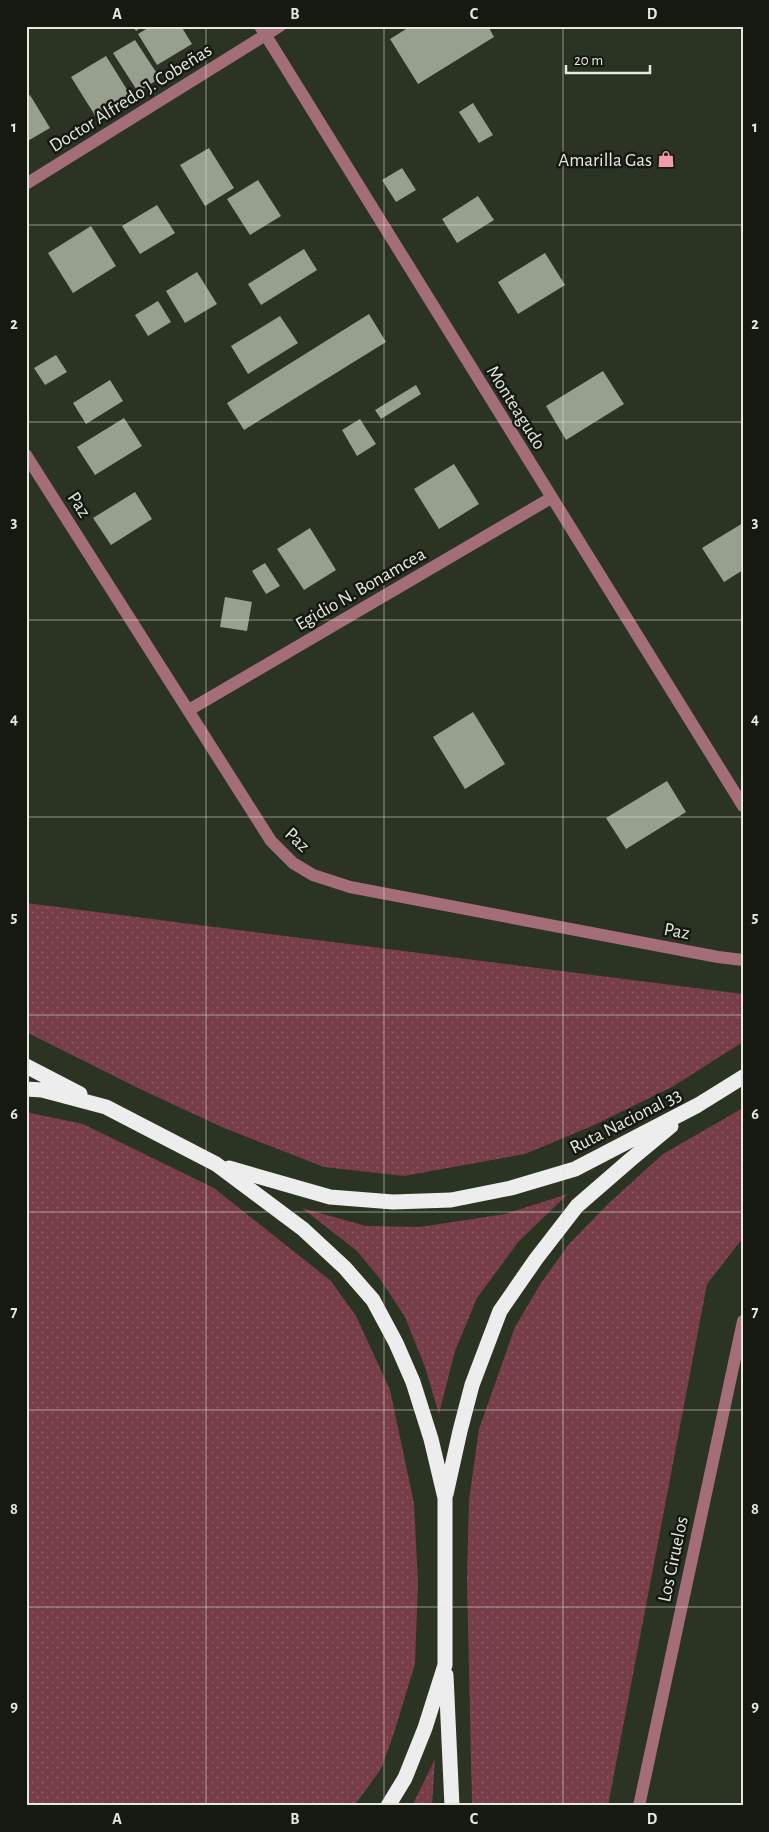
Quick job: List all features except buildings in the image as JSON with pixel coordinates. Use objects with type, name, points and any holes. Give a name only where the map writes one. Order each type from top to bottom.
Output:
[{"type":"highway","points":[[26,1066],[216,1164],[304,1229],[345,1268],[372,1300],[396,1343],[414,1382],[431,1438],[445,1498],[445,1665],[452,1806]]},
{"type":"highway","points":[[698,1105],[743,1077]]},
{"type":"highway","points":[[26,1089],[42,1090],[106,1107]]},
{"type":"highway","name":"Ruta Nacional 33","points":[[216,1164],[330,1197],[392,1202],[451,1200],[511,1188],[575,1169],[698,1105]]},
{"type":"highway","name":"Ruta Nacional 33","points":[[445,1498],[472,1385],[500,1311],[536,1259],[577,1206],[698,1105]]},
{"type":"highway","points":[[388,1806],[405,1778],[425,1728],[445,1665]]},
{"type":"street","name":"Doctor Alfredo J. Cobeñas","points":[[26,184],[263,31],[280,26]]},
{"type":"street","name":"Monteagudo","points":[[263,31],[743,806]]},
{"type":"street","name":"Paz","points":[[26,455],[271,841],[293,863],[313,875],[350,887],[743,960]]},
{"type":"street","name":"Egidio N. Bonamcea","points":[[189,710],[551,498]]},
{"type":"street","name":"Los Ciruelos","points":[[639,1806],[743,1321]]},
{"type":"shaded area","points":[[26,903],[743,994],[743,1042],[672,1087],[592,1126],[525,1154],[404,1176],[324,1167],[224,1128],[140,1089],[26,1032]]},
{"type":"shaded area","points":[[743,1108],[743,1238],[707,1284],[608,1806],[472,1806],[467,1578],[469,1500],[479,1429],[515,1327],[541,1283],[569,1244],[609,1203],[663,1154]]},
{"type":"shaded area","points":[[26,1112],[83,1124],[214,1188],[331,1281],[356,1316],[390,1390],[414,1503],[418,1583],[415,1664],[381,1769],[354,1806],[26,1806]]},
{"type":"shaded area","points":[[568,1194],[519,1241],[477,1298],[455,1351],[439,1414],[425,1367],[405,1317],[380,1279],[357,1251],[302,1208],[366,1226],[420,1227],[505,1214]]},
{"type":"shaded area","points":[[435,1759],[432,1806],[412,1806]]},
{"type":"place","name":"Amarilla Gas","points":[[666,159]]}]
